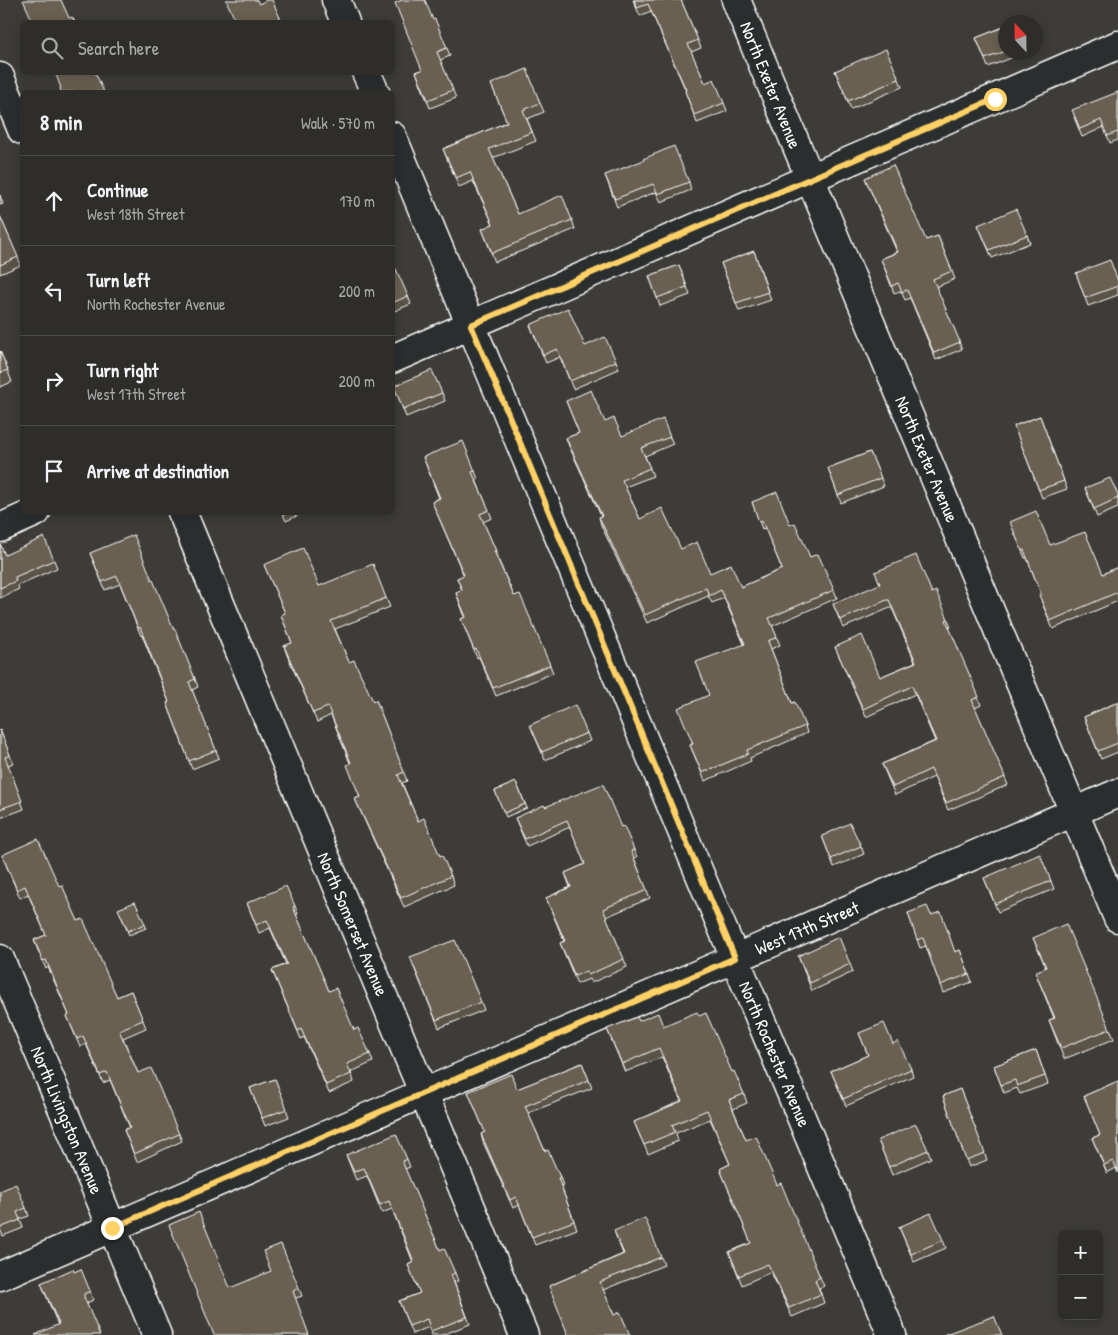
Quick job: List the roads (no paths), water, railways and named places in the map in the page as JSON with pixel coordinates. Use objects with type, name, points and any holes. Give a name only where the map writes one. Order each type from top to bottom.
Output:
[{"type":"street","points":[[336,0],[344,20]]},
{"type":"street","name":"North Exeter Avenue","points":[[736,0],[1118,918]]},
{"type":"street","points":[[395,358],[1118,45]]},
{"type":"street","points":[[367,75],[373,90]]},
{"type":"street","points":[[0,76],[20,125]]},
{"type":"street","name":"North Rochester Avenue","points":[[395,143],[892,1335]]},
{"type":"street","points":[[0,528],[29,515]]},
{"type":"street","name":"North Somerset Avenue","points":[[183,515],[524,1335]]},
{"type":"street","name":"West 17th Street","points":[[0,1276],[1118,793]]},
{"type":"street","name":"North Livingston Avenue","points":[[0,960],[157,1335]]}]
